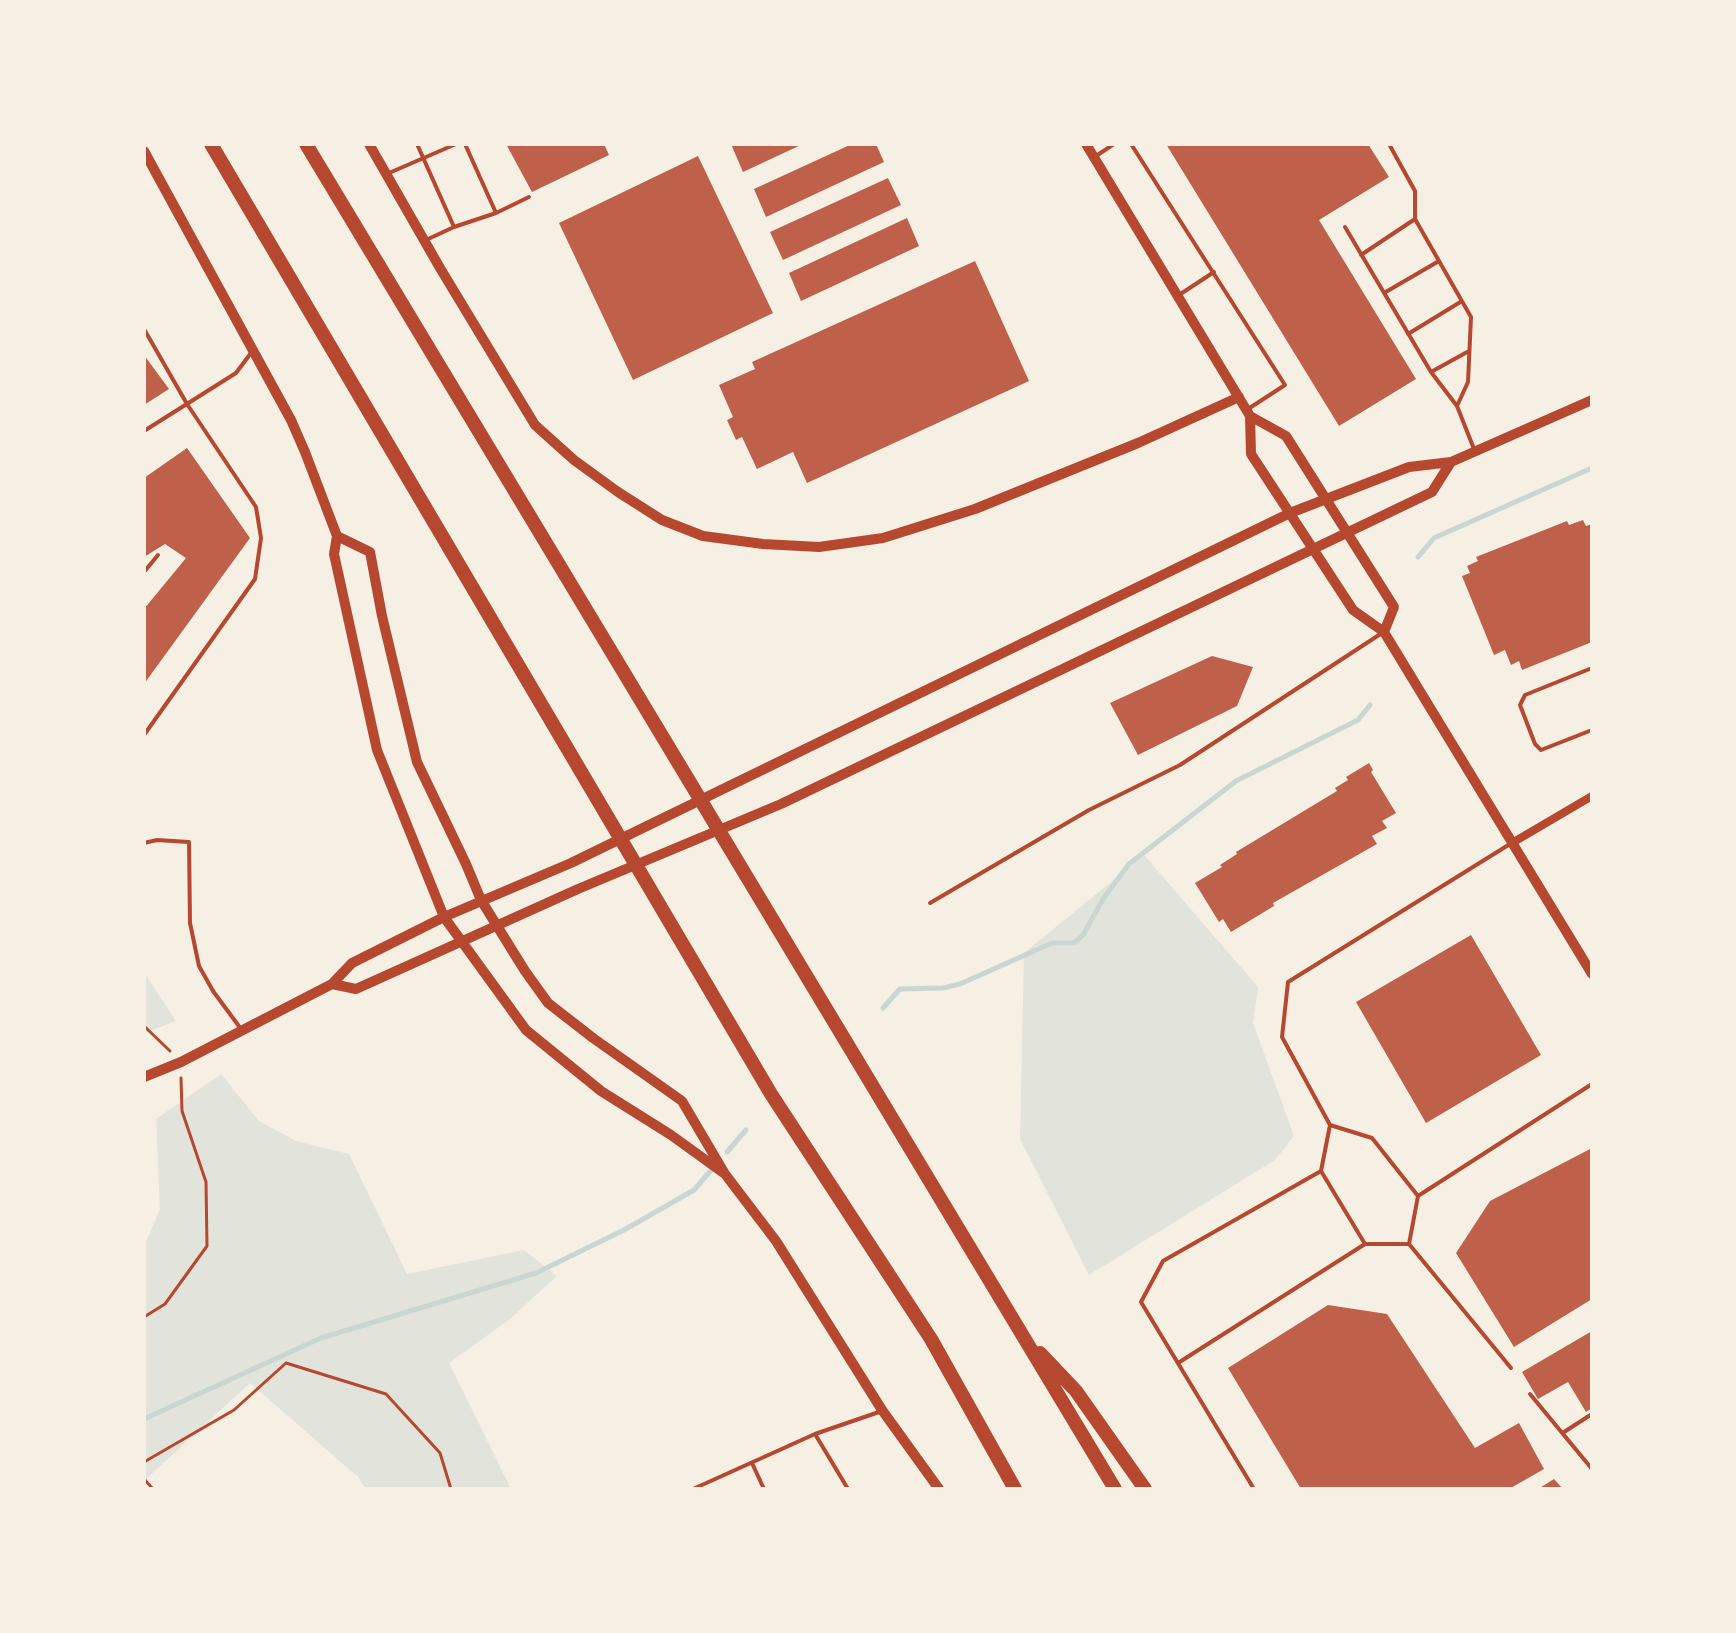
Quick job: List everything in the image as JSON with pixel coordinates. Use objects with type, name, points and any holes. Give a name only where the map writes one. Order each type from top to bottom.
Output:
[{"type":"highway","points":[[211,144],[771,1094],[931,1339],[1015,1489]]},
{"type":"highway","points":[[306,144],[1115,1489]]},
{"type":"highway","points":[[1023,1335],[1076,1391],[1145,1489]]},
{"type":"street","points":[[369,144],[535,425],[574,460],[629,499],[662,520],[703,536],[819,547],[883,538],[975,509],[1138,443],[1239,397]]},
{"type":"street","points":[[1086,144],[1248,413],[1251,454],[1353,610],[1384,632],[1592,974]]},
{"type":"street","points":[[144,151],[291,420],[337,536],[334,554],[377,750],[444,917],[526,1030],[601,1091],[725,1174]]},
{"type":"street","points":[[144,1077],[181,1062],[332,984],[352,963],[444,917],[571,863],[1290,513],[1409,467],[1451,462],[1592,400]]},
{"type":"street","points":[[1248,413],[1286,436],[1394,607],[1384,632]]},
{"type":"street","points":[[332,984],[356,989],[578,889],[781,804],[1432,492],[1451,462]]},
{"type":"street","points":[[337,536],[370,552],[417,762],[481,900],[497,926],[548,1003],[682,1101],[725,1174],[783,1253],[882,1410],[939,1489]]},
{"type":"street","points":[[1512,843],[1592,796]]},
{"type":"lane","points":[[417,144],[454,227]]},
{"type":"lane","points":[[386,174],[456,144]]},
{"type":"lane","points":[[465,144],[496,213]]},
{"type":"lane","points":[[1094,157],[1114,144]]},
{"type":"lane","points":[[1131,144],[1285,385],[1248,413]]},
{"type":"lane","points":[[1389,144],[1415,191],[1415,219],[1471,317],[1468,382],[1457,406]]},
{"type":"lane","points":[[424,241],[529,197]]},
{"type":"lane","points":[[1361,255],[1415,219]]},
{"type":"lane","points":[[1345,227],[1431,372],[1457,406],[1475,452]]},
{"type":"lane","points":[[1384,293],[1439,261]]},
{"type":"lane","points":[[1178,296],[1214,272]]},
{"type":"lane","points":[[1408,334],[1462,301]]},
{"type":"lane","points":[[144,329],[187,404],[256,507],[261,538],[255,579],[144,735]]},
{"type":"lane","points":[[1431,372],[1469,351]]},
{"type":"lane","points":[[144,431],[236,373],[253,352]]},
{"type":"lane","points":[[144,572],[158,555]]},
{"type":"lane","points":[[930,903],[1089,810],[1180,765],[1384,632]]},
{"type":"lane","points":[[1592,668],[1525,695],[1520,705],[1535,744],[1541,750],[1592,730]]},
{"type":"lane","points":[[144,843],[157,840],[189,842],[190,923],[199,966],[242,1031]]},
{"type":"lane","points":[[1365,1244],[1321,1171],[1330,1125],[1282,1037],[1288,982],[1512,843]]},
{"type":"lane","points":[[1409,1244],[1418,1196],[1592,1084]]},
{"type":"lane","points":[[1330,1125],[1372,1138],[1418,1196]]},
{"type":"lane","points":[[1254,1489],[1141,1302],[1163,1261],[1321,1171]]},
{"type":"lane","points":[[1178,1363],[1365,1244],[1409,1244]]},
{"type":"lane","points":[[1409,1244],[1511,1368]]},
{"type":"lane","points":[[1530,1394],[1592,1469]]},
{"type":"lane","points":[[693,1489],[815,1434],[882,1410]]},
{"type":"lane","points":[[1564,1432],[1592,1414]]},
{"type":"lane","points":[[815,1434],[848,1489]]},
{"type":"lane","points":[[752,1463],[764,1489]]},
{"type":"path","points":[[144,1026],[181,1062],[182,1111],[206,1182],[207,1246],[165,1304],[144,1317]]},
{"type":"path","points":[[144,1462],[234,1410],[286,1363],[386,1394],[440,1453],[451,1489]]},
{"type":"path","points":[[144,1479],[153,1489]]},
{"type":"shaded area","points":[[1144,855],[1258,987],[1253,1023],[1294,1136],[1275,1160],[1089,1275],[1020,1139],[1024,953]]},
{"type":"shaded area","points":[[144,972],[176,1021],[144,1033]]},
{"type":"shaded area","points":[[221,1074],[259,1121],[296,1141],[349,1154],[407,1274],[524,1250],[557,1276],[510,1319],[449,1363],[511,1489],[366,1489],[358,1477],[250,1383],[144,1481],[144,1246],[160,1209],[156,1119]]},
{"type":"building","points":[[506,144],[604,144],[609,155],[532,192]]},
{"type":"building","points":[[731,144],[803,144],[743,172]]},
{"type":"building","points":[[852,144],[876,144],[884,162],[766,217],[754,189]]},
{"type":"building","points":[[1166,144],[1368,144],[1389,177],[1319,220],[1416,379],[1339,426]]},
{"type":"building","points":[[698,156],[773,313],[633,380],[559,223]]},
{"type":"building","points":[[888,178],[901,205],[783,260],[770,232]]},
{"type":"building","points":[[907,218],[919,246],[801,301],[789,273]]},
{"type":"building","points":[[975,261],[1029,381],[807,483],[793,452],[757,469],[742,437],[736,440],[727,420],[733,417],[719,385],[755,369],[752,362]]},
{"type":"building","points":[[144,355],[169,389],[144,405]]},
{"type":"building","points":[[187,448],[250,538],[144,684],[144,609],[186,558],[165,544],[144,557],[144,478]]},
{"type":"building","points":[[1583,520],[1586,526],[1592,524],[1592,642],[1522,670],[1519,661],[1511,665],[1505,650],[1494,655],[1462,576],[1470,573],[1467,566],[1478,561],[1476,557],[1567,521],[1569,525]]},
{"type":"building","points":[[1212,656],[1253,667],[1237,706],[1138,755],[1110,703]]},
{"type":"building","points":[[1369,763],[1371,772],[1396,813],[1382,821],[1387,828],[1372,836],[1377,844],[1273,903],[1274,906],[1231,932],[1223,919],[1219,922],[1195,883],[1222,867],[1220,865],[1236,852],[1337,791],[1335,788],[1348,780],[1346,777]]},
{"type":"building","points":[[1471,935],[1541,1055],[1426,1123],[1356,1002]]},
{"type":"building","points":[[1592,1148],[1592,1299],[1514,1347],[1456,1253],[1490,1201]]},
{"type":"building","points":[[1328,1305],[1387,1314],[1475,1448],[1519,1423],[1544,1469],[1509,1489],[1301,1489],[1228,1368]]},
{"type":"building","points":[[1592,1331],[1592,1408],[1586,1412],[1568,1382],[1538,1399],[1522,1372]]},
{"type":"building","points":[[1554,1479],[1563,1489],[1538,1489]]},
{"type":"waterway","points":[[1418,557],[1434,538],[1592,468]]},
{"type":"waterway","points":[[883,1008],[900,989],[943,988],[960,984],[1052,943],[1074,943],[1083,935],[1103,899],[1129,864],[1236,781],[1358,720],[1370,705]]},
{"type":"waterway","points":[[727,1152],[746,1130]]},
{"type":"waterway","points":[[144,1419],[321,1338],[536,1273],[624,1230],[694,1190],[713,1168]]}]
